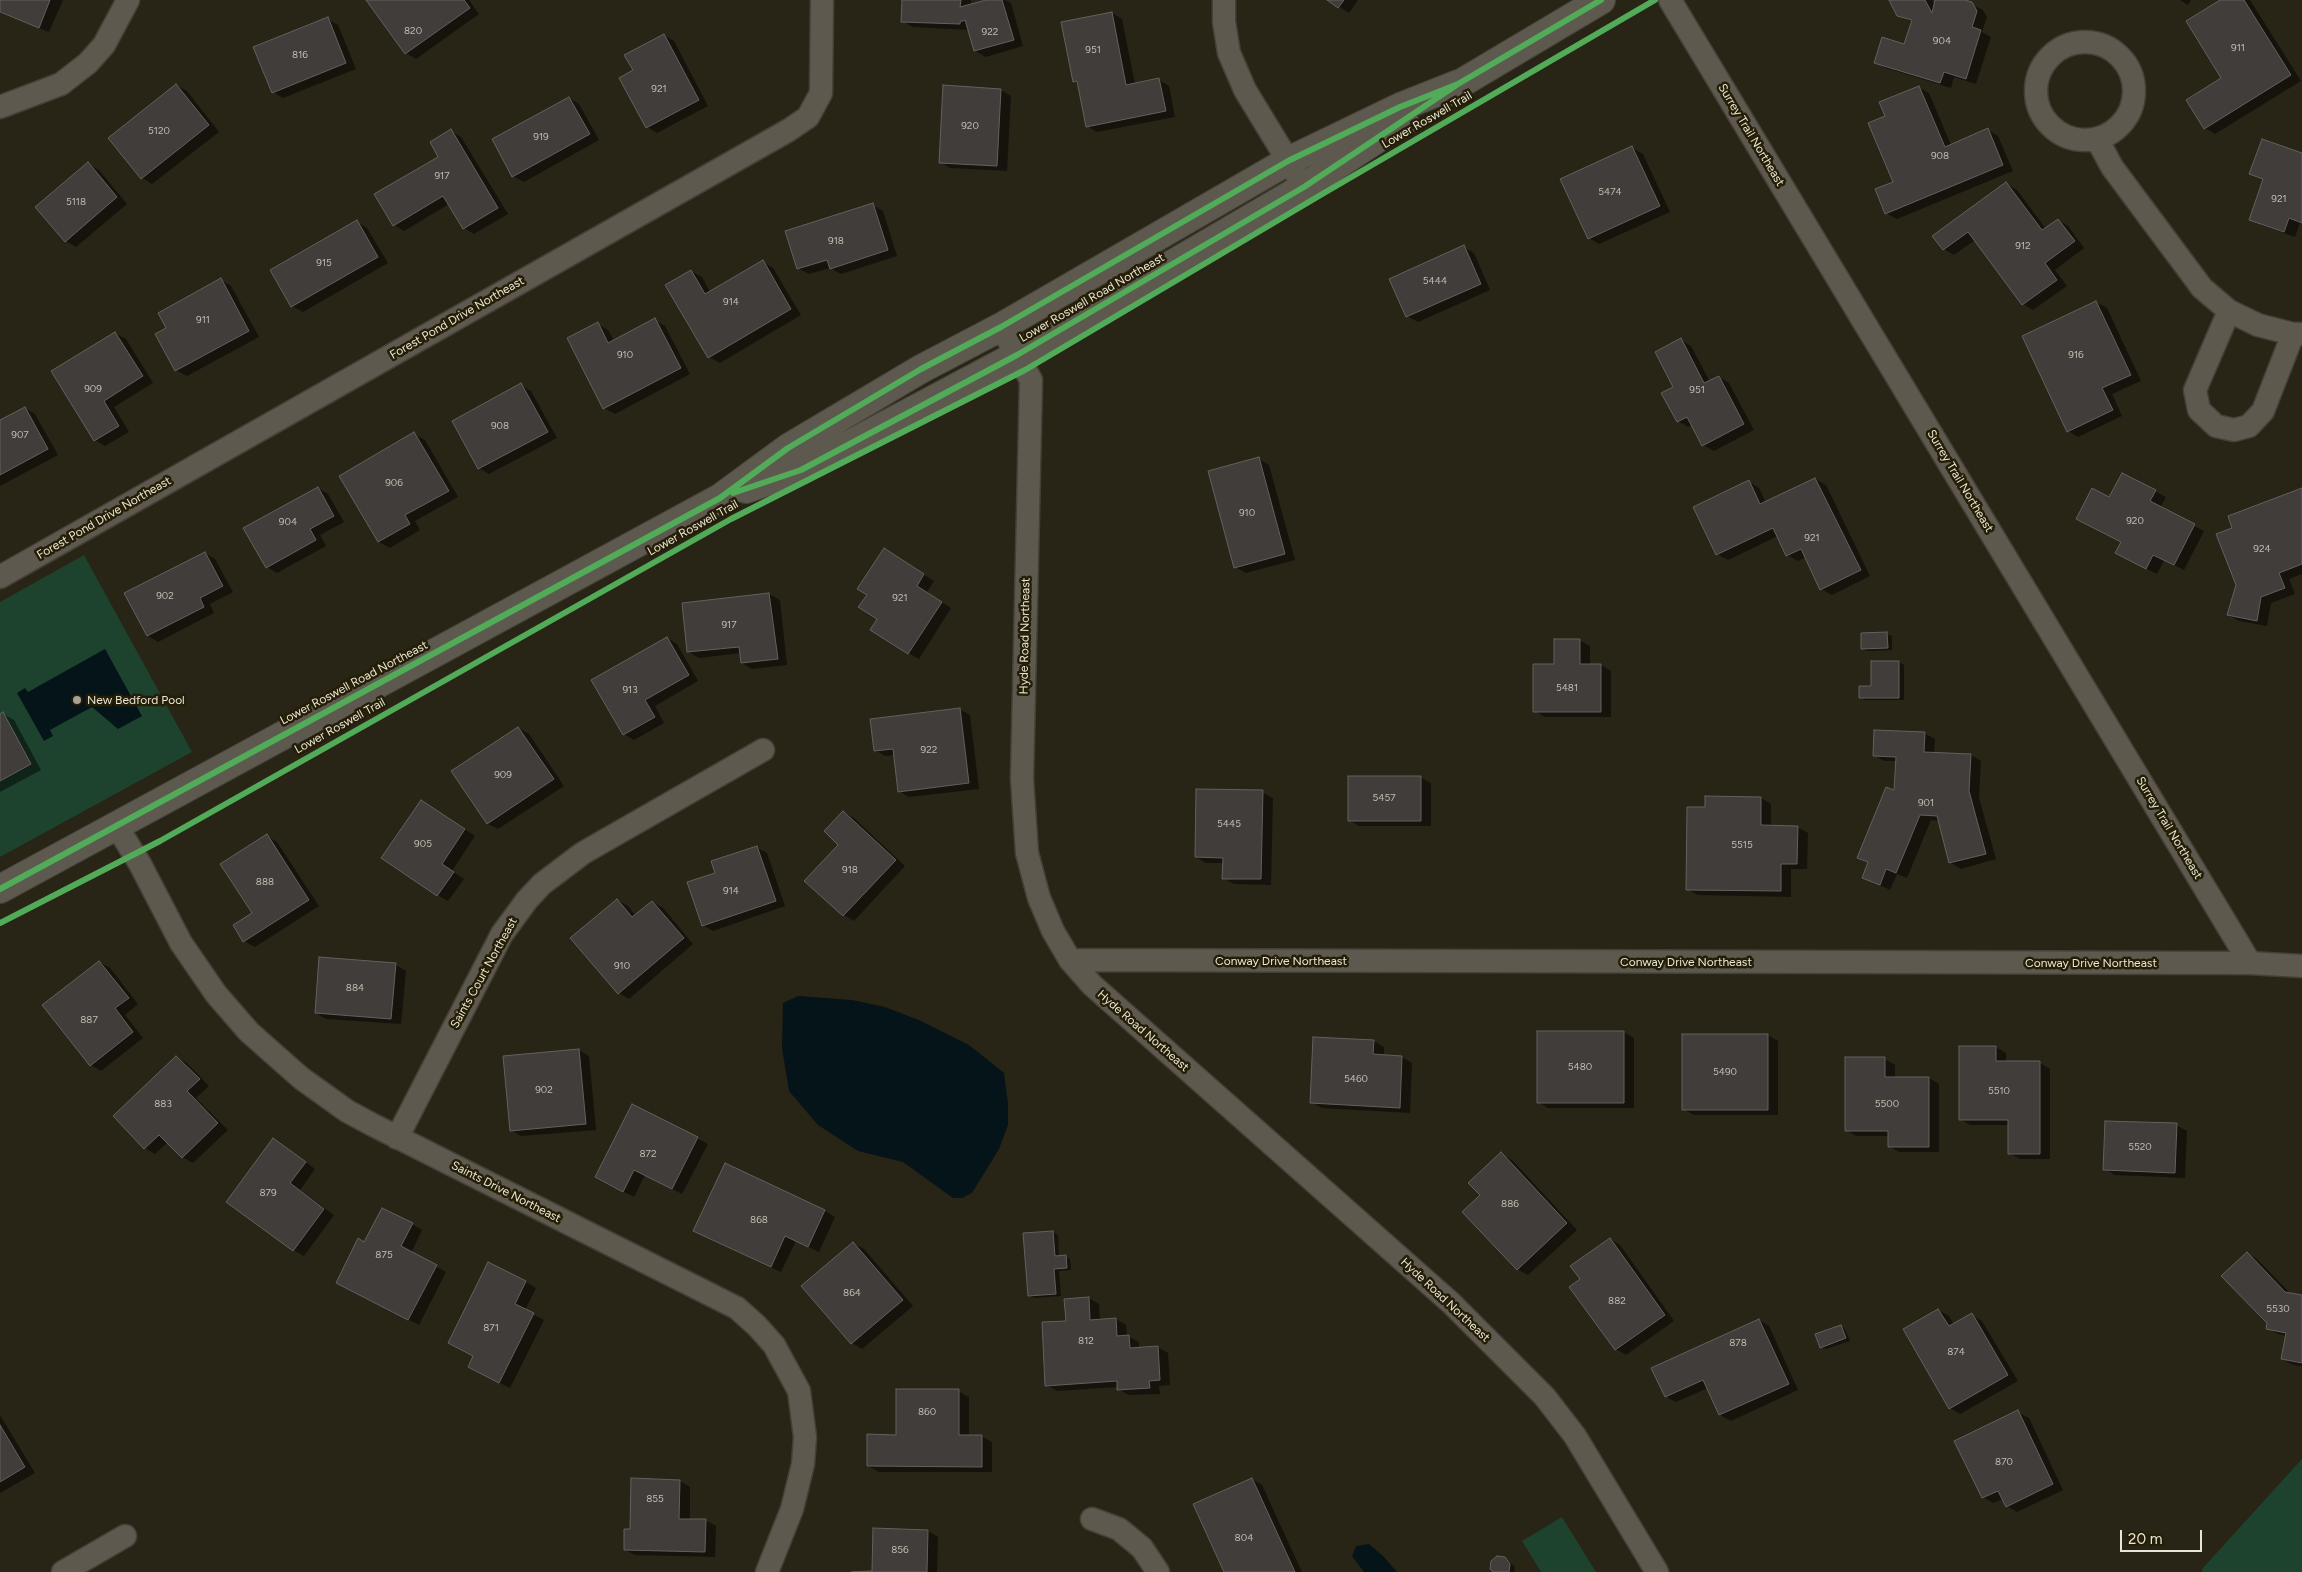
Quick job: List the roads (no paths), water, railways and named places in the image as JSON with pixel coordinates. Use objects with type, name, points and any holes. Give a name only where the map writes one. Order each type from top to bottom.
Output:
[{"type":"street","points":[[0,107],[60,84],[88,63],[104,46],[128,0]]},
{"type":"street","name":"Forest Pond Drive Northeast","points":[[0,577],[789,130],[808,116],[821,93],[822,0]]},
{"type":"street","points":[[1224,0],[1224,22],[1229,53],[1245,90],[1304,187]]},
{"type":"street","name":"Lower Roswell Road Northeast","points":[[720,498],[801,470],[1017,355],[1304,187],[1458,84],[1601,0]]},
{"type":"street","name":"Surrey Trail Northeast","points":[[1670,0],[2250,963]]},
{"type":"street","points":[[2092,42],[2110,49],[2124,62],[2132,79],[2134,98],[2127,116],[2114,130],[2097,138],[2078,140],[2060,133],[2045,120],[2037,103],[2036,84],[2043,66],[2055,51],[2073,44],[2092,42]]},
{"type":"street","name":"Lower Roswell Road Northeast","points":[[0,889],[720,498],[788,448],[921,369],[1001,326],[1288,162],[1400,107],[1458,84]]},
{"type":"street","points":[[2097,138],[2112,167],[2202,288],[2229,311],[2258,325],[2297,334],[2264,411],[2249,426],[2234,430],[2216,426],[2199,410],[2196,390],[2229,311]]},
{"type":"street","name":"Hyde Road Northeast","points":[[1001,326],[1031,380],[1022,779],[1027,853],[1039,898],[1052,931],[1070,960],[1092,985],[1451,1303],[1545,1397],[1575,1436],[1657,1572]]},
{"type":"street","name":"Saints Court Northeast","points":[[397,1138],[502,934],[514,916],[542,884],[584,853],[763,750]]},
{"type":"street","name":"Saints Drive Northeast","points":[[116,825],[140,864],[181,943],[233,1014],[266,1048],[301,1078],[347,1110],[397,1138],[737,1308],[774,1345],[798,1391],[805,1437],[803,1464],[792,1509],[767,1572]]},
{"type":"street","name":"Conway Drive Northeast","points":[[1070,960],[2250,963],[2302,966]]},
{"type":"street","points":[[1092,1519],[1119,1529],[1142,1548],[1158,1572]]},
{"type":"street","points":[[63,1572],[125,1536]]},
{"type":"place","name":"New Bedford Pool","points":[[77,700]]}]
